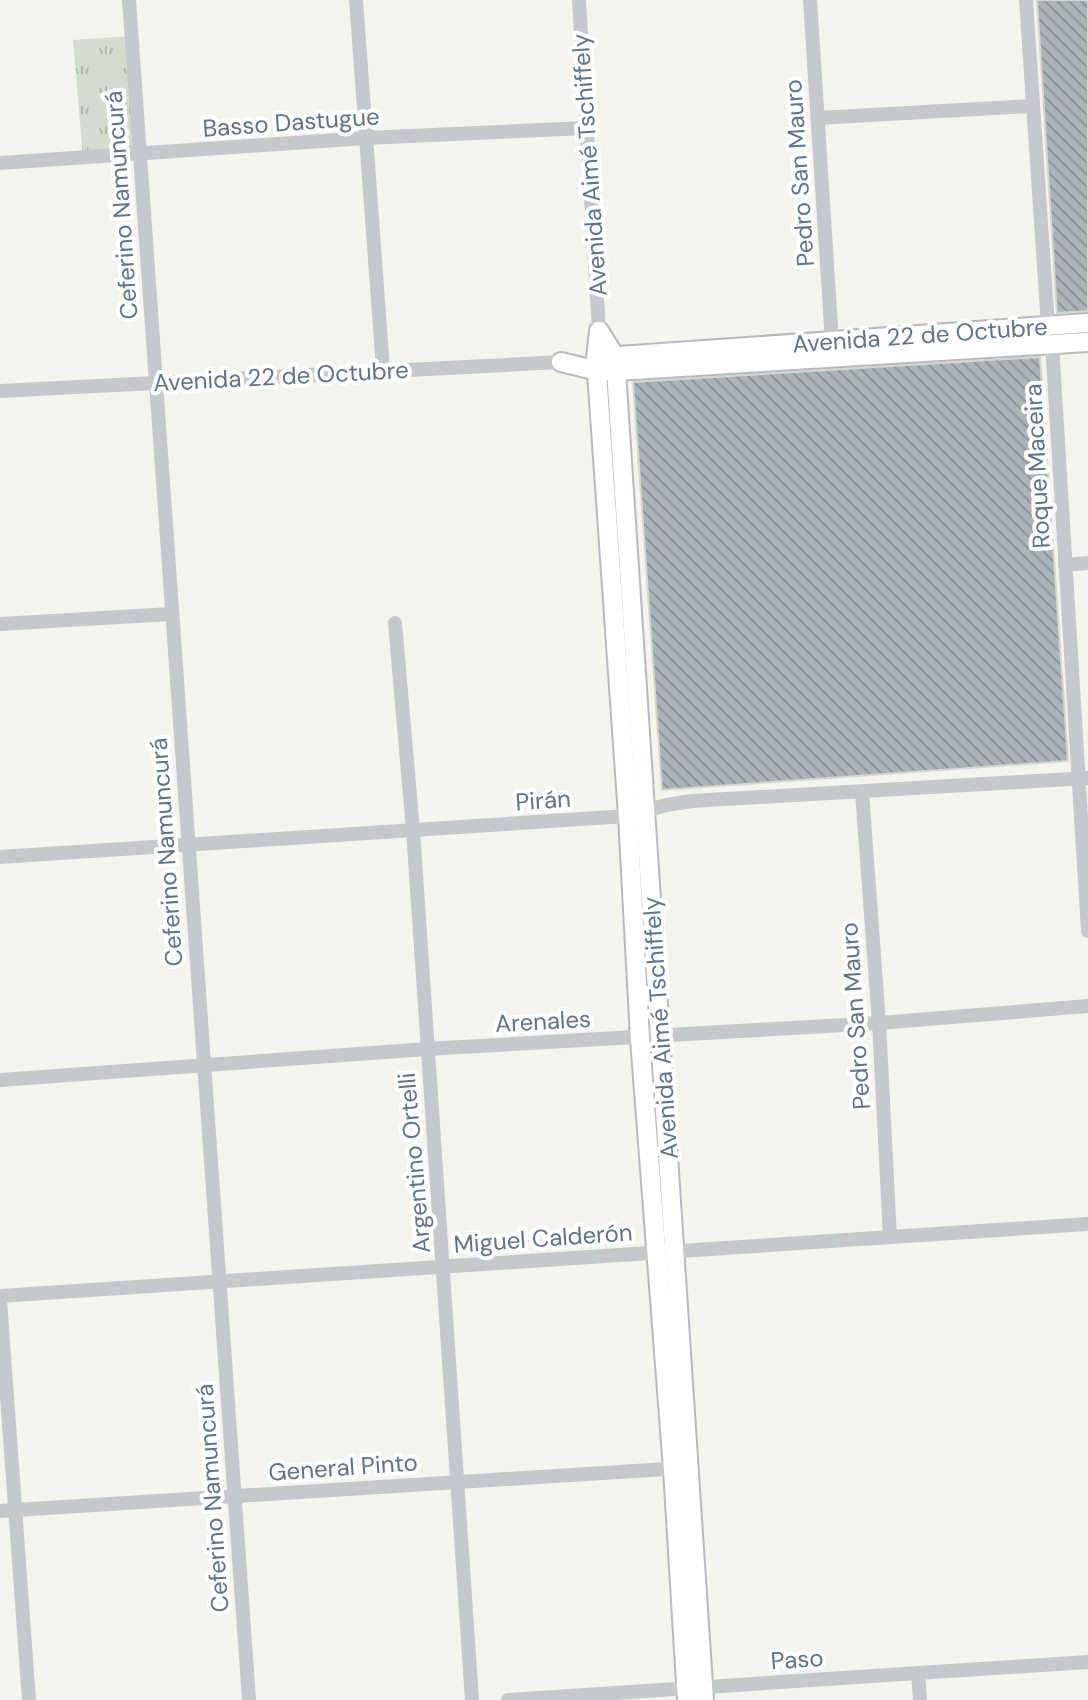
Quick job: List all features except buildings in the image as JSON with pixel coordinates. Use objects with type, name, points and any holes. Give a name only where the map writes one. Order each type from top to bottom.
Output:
[{"type":"main road","name":"Avenida 22 de Octubre","points":[[561,362],[606,364],[1050,335],[1088,323]]},
{"type":"main road","points":[[599,331],[606,364]]},
{"type":"main road","name":"Avenida 22 de Octubre","points":[[606,364],[832,342],[1050,335],[1088,342]]},
{"type":"main road","name":"Avenida Aimé Tschiffely","points":[[606,364],[647,810],[666,1252],[695,1694]]},
{"type":"main road","name":"Avenida Aimé Tschiffely","points":[[606,364],[640,1039],[666,1252]]},
{"type":"street","name":"Ceferino Namuncurá","points":[[129,0],[249,1700]]},
{"type":"street","points":[[356,0],[383,369]]},
{"type":"street","name":"Avenida Aimé Tschiffely","points":[[579,0],[599,331]]},
{"type":"street","name":"Pedro San Mauro","points":[[810,0],[832,342]]},
{"type":"street","name":"Roque Maceira","points":[[1026,0],[1065,565],[1084,778],[1088,931]]},
{"type":"street","points":[[818,118],[1032,106]]},
{"type":"street","name":"Basso Dastugue","points":[[0,163],[366,138],[586,128]]},
{"type":"street","name":"Avenida 22 de Octubre","points":[[0,391],[561,362]]},
{"type":"street","points":[[1065,565],[1088,563]]},
{"type":"street","points":[[0,624],[171,614]]},
{"type":"street","name":"Argentino Ortelli","points":[[395,623],[413,830],[472,1700]]},
{"type":"street","name":"Pirán","points":[[0,857],[628,816],[692,801],[1084,778]]},
{"type":"street","name":"Pedro San Mauro","points":[[862,792],[879,1023],[890,1237]]},
{"type":"street","name":"Arenales","points":[[0,1080],[427,1049],[879,1023],[1088,1006]]},
{"type":"street","name":"Miguel Calderón","points":[[0,1298],[1088,1224]]},
{"type":"street","points":[[0,1298],[8,1510],[29,1700]]},
{"type":"street","name":"General Pinto","points":[[8,1510],[681,1468]]},
{"type":"street","name":"Paso","points":[[508,1700],[695,1694],[918,1673],[1088,1662]]},
{"type":"street","points":[[918,1673],[920,1700]]},
{"type":"green space","points":[[131,36],[139,146],[83,157],[73,40]]}]
